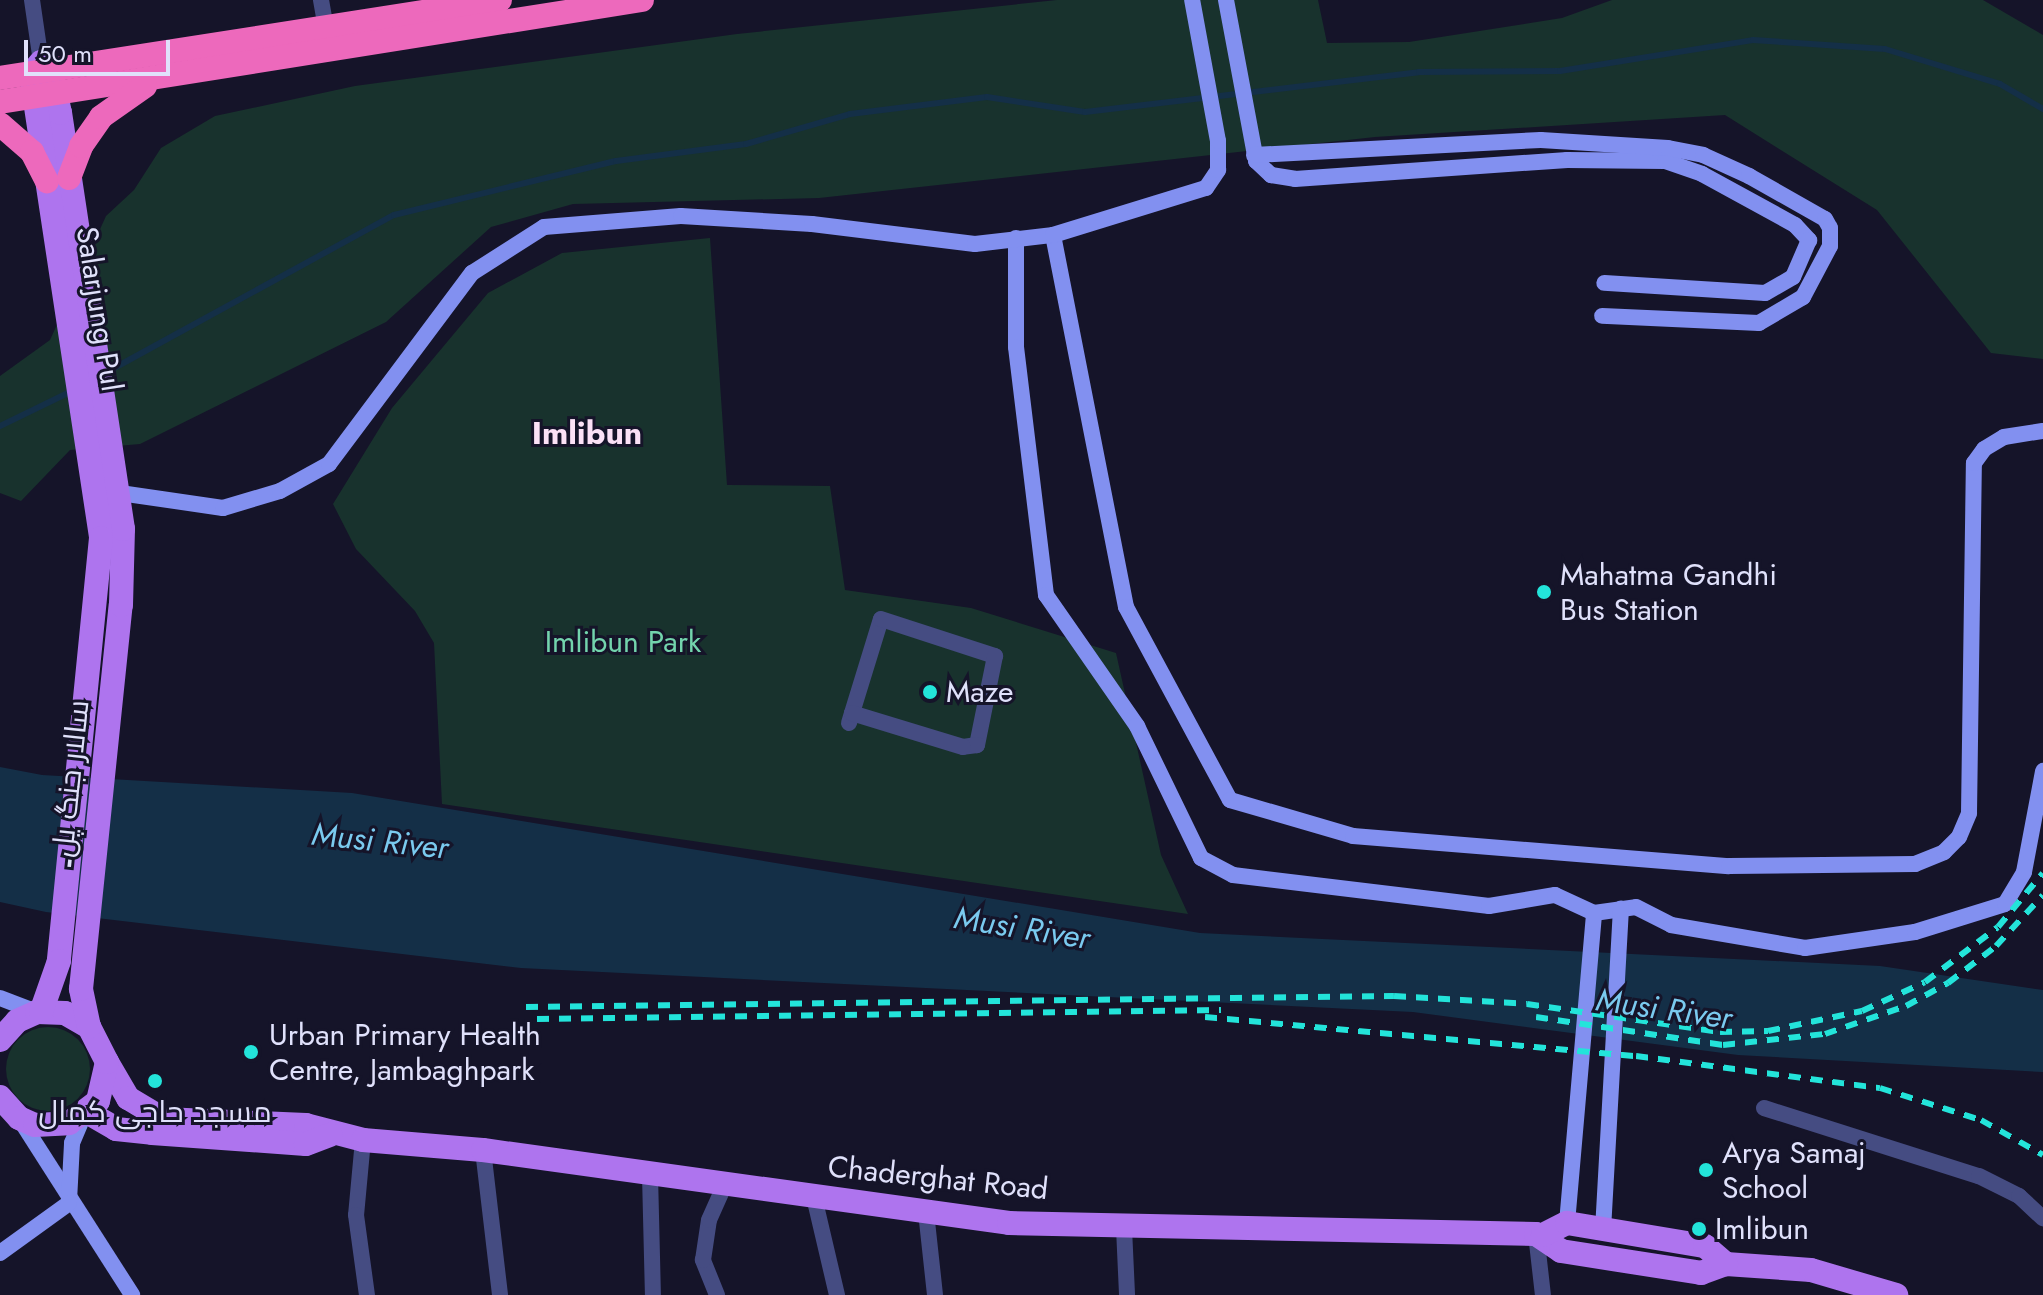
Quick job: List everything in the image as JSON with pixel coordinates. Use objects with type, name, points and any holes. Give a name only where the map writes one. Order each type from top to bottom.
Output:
[{"type":"highway","points":[[0,102],[43,80],[326,28],[500,0]]},
{"type":"highway","points":[[0,78],[157,80],[630,1]]},
{"type":"highway","points":[[0,124],[58,179],[101,117],[127,95],[157,80]]},
{"type":"main road","name":"Salarjung Pul","points":[[43,80],[98,446]]},
{"type":"main road","name":"سالار جنگ پل۔","points":[[70,965],[121,605],[120,493],[98,446]]},
{"type":"main road","name":"سالار جنگ پل۔","points":[[70,965],[101,538],[98,446]]},
{"type":"main road","points":[[39,1012],[70,965]]},
{"type":"main road","points":[[70,965],[89,1027]]},
{"type":"main road","points":[[0,1040],[17,1021],[39,1012],[65,1013],[89,1027]]},
{"type":"main road","name":"Chaderghat Road","points":[[89,1027],[128,1098],[163,1119],[306,1125],[330,1135],[363,1140],[483,1150],[724,1186],[1009,1223],[1124,1228],[1539,1234],[1567,1223],[1705,1246],[1726,1264]]},
{"type":"main road","points":[[8,1111],[52,1127],[86,1114],[106,1082],[107,1062]]},
{"type":"main road","name":"Chaderghat Road","points":[[86,1114],[116,1129],[152,1133],[306,1144],[330,1135]]},
{"type":"main road","name":"Chaderghat Road","points":[[1539,1234],[1561,1251],[1584,1255],[1701,1273],[1726,1264],[1811,1270],[1896,1295]]},
{"type":"street","points":[[32,0],[43,80]]},
{"type":"street","points":[[321,0],[326,28]]},
{"type":"street","points":[[120,493],[223,508],[280,491],[329,464],[472,273],[544,227],[681,216],[812,224],[975,244],[1053,235],[1206,188],[1218,170],[1218,141],[1192,0]]},
{"type":"street","points":[[1226,0],[1254,155],[1271,175],[1295,179],[1567,160],[1665,161],[1715,181],[1795,225],[1809,240],[1793,277],[1765,293],[1604,283]]},
{"type":"street","points":[[1254,155],[1541,140],[1668,148],[1703,155],[1749,176],[1825,219],[1830,228],[1830,246],[1803,297],[1759,323],[1602,316]]},
{"type":"street","points":[[1053,235],[1126,607],[1230,800],[1353,836],[1729,866],[1915,864],[1944,852],[1959,837],[1969,813],[1974,463],[1984,449],[2004,437],[2043,431]]},
{"type":"street","points":[[1016,238],[1016,347],[1046,595],[1137,726],[1201,858],[1247,877],[1489,906],[1555,895],[1594,919]]},
{"type":"street","points":[[881,619],[995,656],[977,745],[963,747],[850,718],[881,619]]},
{"type":"street","points":[[1594,919],[1636,907],[1671,925],[1805,948],[1915,932],[2005,904],[2024,872],[2043,771]]},
{"type":"street","points":[[1603,1230],[1621,909]]},
{"type":"street","points":[[1567,1223],[1594,919]]},
{"type":"street","points":[[0,998],[39,1012]]},
{"type":"street","points":[[1764,1108],[1979,1176],[2019,1196],[2043,1218]]},
{"type":"street","points":[[8,1111],[132,1295]]},
{"type":"street","points":[[69,1203],[67,1173],[86,1114]]},
{"type":"street","points":[[363,1140],[356,1215],[367,1295]]},
{"type":"street","points":[[483,1150],[500,1295]]},
{"type":"street","points":[[650,1175],[653,1295]]},
{"type":"street","points":[[717,1295],[703,1260],[709,1220],[724,1186]]},
{"type":"street","points":[[814,1197],[837,1295]]},
{"type":"street","points":[[0,1253],[69,1203]]},
{"type":"street","points":[[926,1212],[935,1295]]},
{"type":"street","points":[[1124,1228],[1127,1295]]},
{"type":"street","points":[[1539,1234],[1543,1295]]},
{"type":"green space","points":[[1057,0],[1318,0],[1327,43],[1409,42],[1562,18],[1612,0],[1983,0],[2043,35],[2043,359],[1991,353],[1877,210],[1725,115],[1375,137],[819,198],[573,204],[491,227],[386,322],[140,444],[70,450],[21,501],[0,493],[0,376],[50,340],[106,216],[134,190],[161,148],[215,116],[355,86],[737,34]]},
{"type":"green space","name":"Imlibun Park","points":[[710,238],[727,485],[830,486],[845,590],[971,608],[1116,653],[1161,855],[1188,914],[442,804],[434,643],[415,611],[356,549],[333,504],[392,408],[488,293],[562,253]]},
{"type":"green space","points":[[48,1027],[64,1030],[78,1039],[87,1053],[90,1069],[87,1085],[78,1099],[64,1108],[48,1111],[32,1108],[18,1099],[9,1085],[6,1069],[9,1053],[18,1039],[32,1030]]},
{"type":"water","name":"Musi River","points":[[0,767],[42,775],[352,793],[1200,933],[1880,966],[2043,990],[2043,1072],[1738,1055],[1413,1012],[521,968],[46,912],[0,902]]},
{"type":"waterway","points":[[107,372],[394,215],[616,161],[746,144],[850,114],[987,97],[1085,112],[1419,72],[1560,71],[1753,40],[1885,49],[2000,84],[2043,109]]},
{"type":"waterway","points":[[0,426],[72,391]]},
{"type":"railway","points":[[526,1007],[1394,996],[1527,1004],[1720,1032],[1768,1031],[1862,1011],[1925,982],[1998,927],[2043,873]]},
{"type":"railway","points":[[1536,1017],[1723,1045],[1825,1034],[1906,1006],[1948,983],[1996,946],[2043,895]]},
{"type":"railway","points":[[537,1019],[1221,1010]]},
{"type":"railway","points":[[1205,1017],[1636,1056],[1880,1088],[1981,1120],[2043,1155]]},
{"type":"place","name":"Mahatma Gandhi Bus Station","points":[[1544,592]]},
{"type":"place","name":"Maze","points":[[930,692]]},
{"type":"place","name":"Urban Primary Health Centre, Jambaghpark","points":[[251,1052]]},
{"type":"place","name":"مسجد حاجی کمال","points":[[155,1081]]},
{"type":"place","name":"Arya Samaj School","points":[[1706,1170]]},
{"type":"place","name":"Imlibun","points":[[1699,1229]]},
{"type":"district","name":"Imlibun","points":[[587,433]]}]
